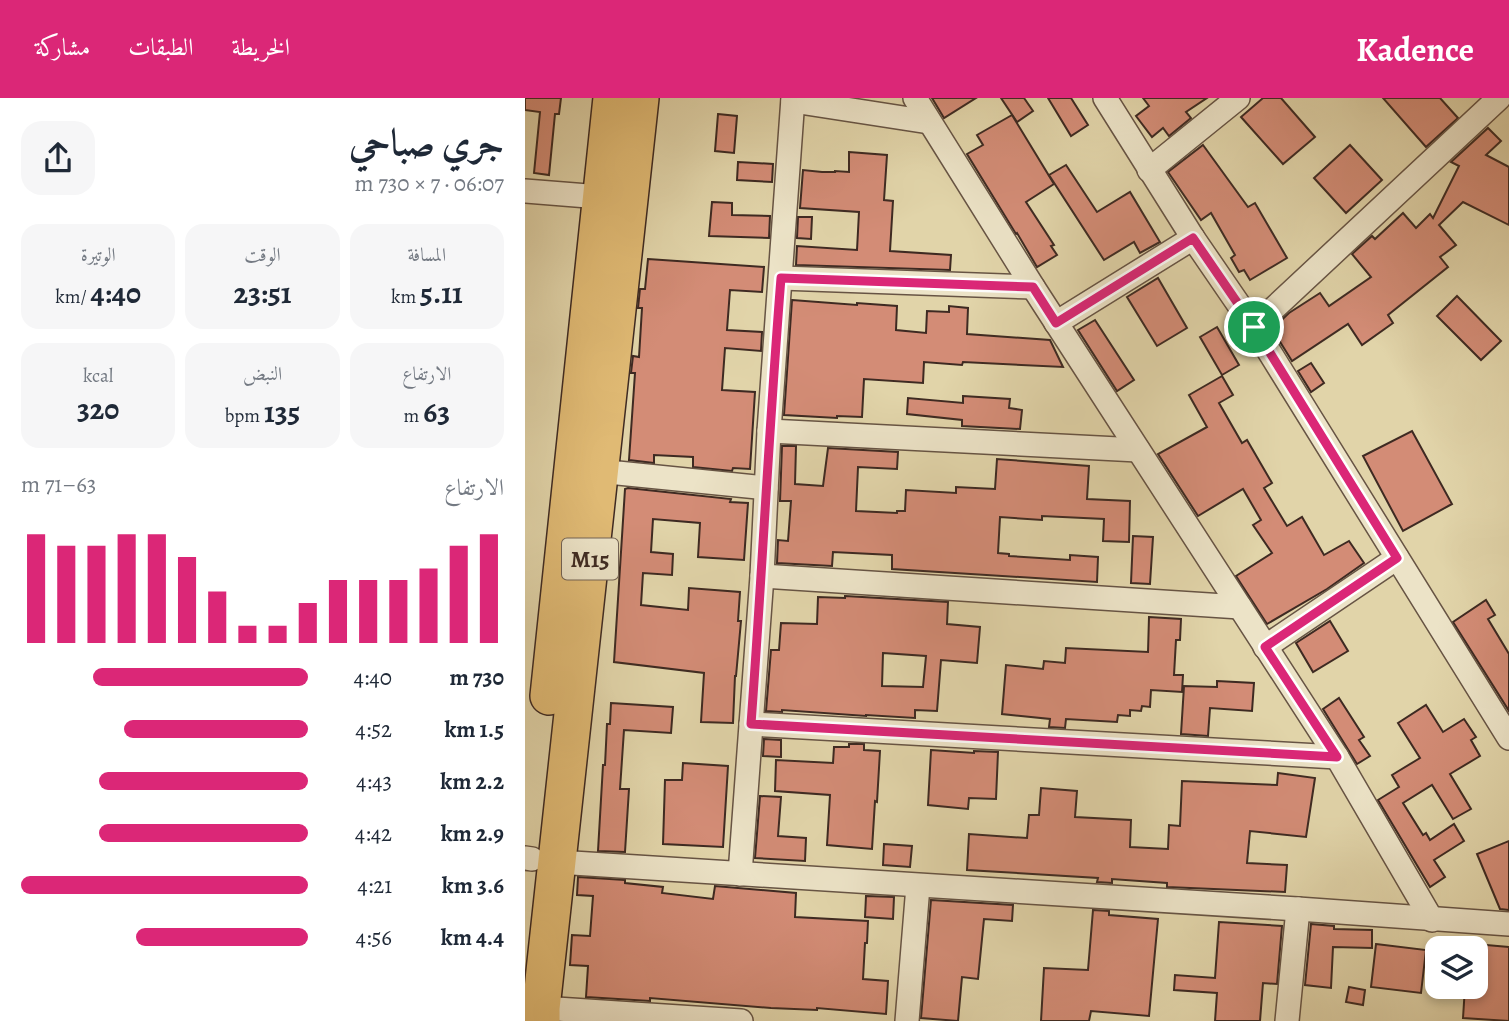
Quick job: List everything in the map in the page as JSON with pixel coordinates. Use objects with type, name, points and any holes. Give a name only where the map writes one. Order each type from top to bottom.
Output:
[{"type":"highway","name":"M15","points":[[525,919],[538,860],[586,470],[615,198],[612,98]]},
{"type":"highway","name":"M15","points":[[615,198],[640,98]]},
{"type":"highway","name":"M15","points":[[538,860],[541,1014]]},
{"type":"street","points":[[915,98],[1056,323],[1337,757],[1432,920]]},
{"type":"street","points":[[1105,98],[1193,238],[1254,327],[1509,738]]},
{"type":"street","points":[[1149,170],[1238,98]]},
{"type":"street","points":[[1254,327],[1499,98]]},
{"type":"street","points":[[740,874],[793,99],[929,122]]},
{"type":"street","points":[[525,191],[615,198]]},
{"type":"street","points":[[1056,323],[1193,238]]},
{"type":"street","points":[[781,278],[1033,287]]},
{"type":"street","points":[[769,431],[1138,450]]},
{"type":"street","points":[[586,470],[766,488]]},
{"type":"street","points":[[1265,647],[1397,558]]},
{"type":"street","points":[[762,576],[1240,607]]},
{"type":"street","points":[[751,724],[1337,757]]},
{"type":"street","points":[[538,860],[1509,924]]},
{"type":"street","points":[[907,1021],[918,886]]},
{"type":"street","points":[[1287,1021],[1298,909]]},
{"type":"street","points":[[541,1014],[741,1021]]},
{"type":"building","points":[[525,98],[561,98],[559,114],[555,114],[549,175],[534,173],[540,112],[525,110]]},
{"type":"building","points":[[932,98],[976,98],[944,118]]},
{"type":"building","points":[[1001,98],[1024,98],[1033,111],[1017,122]]},
{"type":"building","points":[[1048,98],[1071,98],[1088,125],[1071,136]]},
{"type":"building","points":[[1143,98],[1207,98],[1186,112],[1191,118],[1169,136],[1163,128],[1152,137],[1136,116],[1149,106]]},
{"type":"building","points":[[1263,98],[1281,98],[1315,137],[1283,164],[1241,117]]},
{"type":"building","points":[[1383,98],[1440,98],[1458,118],[1426,147]]},
{"type":"building","points":[[718,114],[737,116],[734,153],[715,151]]},
{"type":"building","points":[[1012,115],[1054,184],[1026,202],[1054,245],[1051,246],[1057,255],[1037,267],[967,154],[983,145],[977,135]]},
{"type":"building","points":[[1488,128],[1501,141],[1486,155],[1509,167],[1509,225],[1463,202],[1439,225],[1456,245],[1440,257],[1448,267],[1388,315],[1393,323],[1362,345],[1348,324],[1292,361],[1272,329],[1289,313],[1320,293],[1329,306],[1371,277],[1352,254],[1372,236],[1375,239],[1403,213],[1416,228],[1430,214],[1433,218],[1459,166],[1451,162]]},
{"type":"building","points":[[1203,145],[1248,207],[1255,203],[1287,258],[1250,280],[1244,270],[1239,272],[1231,258],[1235,255],[1211,213],[1201,220],[1168,172]]},
{"type":"building","points":[[1350,145],[1382,180],[1346,213],[1314,178]]},
{"type":"building","points":[[849,152],[887,155],[884,200],[893,201],[890,251],[951,255],[950,270],[796,265],[797,246],[857,250],[859,212],[800,208],[803,170],[849,172]]},
{"type":"building","points":[[738,162],[773,164],[772,182],[737,180]]},
{"type":"building","points":[[1066,165],[1097,212],[1130,192],[1160,242],[1140,253],[1134,242],[1104,260],[1049,175]]},
{"type":"building","points":[[712,202],[732,203],[732,215],[770,216],[769,238],[709,236]]},
{"type":"building","points":[[798,217],[812,217],[811,239],[797,238]]},
{"type":"building","points":[[648,259],[764,267],[762,292],[730,290],[727,330],[762,332],[761,351],[725,348],[722,390],[755,392],[750,469],[733,468],[732,471],[693,467],[693,457],[654,455],[654,463],[629,460],[635,373],[631,373],[633,356],[639,357],[642,308],[638,308],[640,289],[645,289]]},
{"type":"building","points":[[1158,278],[1187,328],[1157,346],[1127,297]]},
{"type":"building","points":[[1457,296],[1501,341],[1481,360],[1437,316]]},
{"type":"building","points":[[792,300],[897,306],[896,330],[926,333],[927,311],[949,312],[949,306],[968,308],[967,334],[1050,340],[1063,367],[924,362],[923,383],[864,379],[862,417],[784,415]]},
{"type":"building","points":[[1095,320],[1134,380],[1117,391],[1078,330]]},
{"type":"building","points":[[1217,327],[1239,365],[1222,375],[1200,337]]},
{"type":"building","points":[[1311,363],[1324,383],[1311,392],[1298,371]]},
{"type":"building","points":[[1222,376],[1233,395],[1219,403],[1242,443],[1247,440],[1272,483],[1264,488],[1287,526],[1302,517],[1324,555],[1349,541],[1364,563],[1327,589],[1267,624],[1236,576],[1272,553],[1253,525],[1261,520],[1243,489],[1198,516],[1158,454],[1207,427],[1189,395]]},
{"type":"building","points":[[963,396],[1010,399],[1009,408],[1022,410],[1020,429],[962,426],[962,420],[907,414],[908,398],[963,403]]},
{"type":"building","points":[[1412,431],[1452,504],[1403,531],[1363,456]]},
{"type":"building","points":[[782,446],[796,446],[795,484],[823,486],[828,448],[898,452],[897,469],[858,467],[856,511],[905,511],[906,490],[956,493],[956,487],[995,489],[997,459],[1089,466],[1087,499],[1130,501],[1129,542],[1103,541],[1104,519],[1042,516],[1042,520],[1000,517],[998,553],[1070,560],[1070,555],[1098,557],[1097,582],[892,569],[892,555],[833,552],[832,566],[777,563],[778,540],[788,541],[791,501],[780,501]]},
{"type":"building","points":[[625,489],[748,503],[744,560],[698,557],[700,523],[653,519],[651,552],[673,554],[672,575],[643,573],[641,605],[688,610],[689,588],[740,592],[738,621],[741,621],[733,723],[701,722],[704,673],[614,662]]},
{"type":"building","points":[[1133,536],[1153,537],[1150,584],[1131,583]]},
{"type":"building","points":[[818,597],[948,602],[947,624],[980,627],[977,663],[941,660],[937,711],[915,710],[915,718],[766,711],[771,650],[779,650],[781,623],[817,624]],"holes":[[[883,653],[926,656],[923,687],[882,686]]]},
{"type":"building","points":[[1486,600],[1495,615],[1488,619],[1509,654],[1509,711],[1453,622]]},
{"type":"building","points":[[1149,617],[1181,619],[1180,640],[1176,640],[1174,675],[1183,675],[1182,692],[1151,690],[1150,707],[1142,706],[1141,711],[1130,710],[1130,716],[1118,715],[1117,722],[1066,719],[1065,728],[1049,727],[1050,719],[1002,714],[1006,665],[1043,669],[1044,661],[1065,663],[1066,648],[1148,652]]},
{"type":"building","points":[[1330,621],[1348,651],[1313,672],[1296,643]]},
{"type":"building","points":[[1217,681],[1254,683],[1252,711],[1210,708],[1208,736],[1181,734],[1184,686],[1217,687]]},
{"type":"building","points":[[1339,698],[1364,737],[1359,740],[1370,756],[1357,764],[1323,709]]},
{"type":"building","points":[[611,703],[673,707],[671,733],[624,730],[620,789],[629,789],[625,852],[598,851],[603,765]]},
{"type":"building","points":[[1426,705],[1443,732],[1464,719],[1476,737],[1471,740],[1480,756],[1450,774],[1471,809],[1453,819],[1432,785],[1403,803],[1423,835],[1426,833],[1430,840],[1454,824],[1464,841],[1434,860],[1445,877],[1430,887],[1378,800],[1399,787],[1392,775],[1420,758],[1398,723]]},
{"type":"building","points":[[764,739],[781,740],[781,757],[763,756]]},
{"type":"building","points":[[849,744],[864,744],[864,750],[880,751],[872,849],[827,845],[830,795],[775,791],[776,760],[833,763],[834,747],[849,747]]},
{"type":"building","points":[[931,750],[998,752],[996,799],[969,798],[968,809],[928,805]]},
{"type":"building","points":[[683,763],[728,766],[723,847],[663,844],[665,780],[682,780]]},
{"type":"building","points":[[1278,773],[1315,778],[1306,837],[1250,831],[1247,863],[1287,865],[1285,892],[1167,887],[1167,883],[1112,879],[1112,883],[1097,882],[1098,878],[967,870],[969,834],[1027,838],[1029,815],[1039,815],[1041,788],[1077,791],[1075,817],[1131,820],[1130,847],[1168,849],[1169,825],[1180,826],[1182,781],[1277,785]]},
{"type":"building","points":[[760,796],[781,797],[778,836],[806,838],[805,861],[755,858]]},
{"type":"building","points":[[1509,841],[1509,910],[1500,909],[1477,854]]},
{"type":"building","points":[[884,844],[912,846],[910,867],[883,865]]},
{"type":"building","points":[[578,877],[625,880],[625,883],[663,887],[662,893],[713,899],[715,886],[796,893],[795,917],[868,921],[863,979],[888,981],[886,1014],[650,998],[650,1001],[586,997],[588,966],[570,965],[572,935],[590,936],[593,896],[577,895]]},
{"type":"building","points":[[866,896],[894,897],[893,919],[865,917]]},
{"type":"building","points":[[931,900],[1013,905],[1012,921],[984,919],[978,979],[962,977],[958,1021],[921,1018]]},
{"type":"building","points":[[1093,910],[1109,911],[1109,915],[1158,919],[1149,1016],[1091,1011],[1089,1021],[1041,1021],[1044,968],[1088,970]]},
{"type":"building","points":[[1219,922],[1282,926],[1277,984],[1263,983],[1260,1021],[1215,1021],[1217,993],[1174,990],[1175,975],[1215,978]]},
{"type":"building","points":[[1311,924],[1334,926],[1334,929],[1372,930],[1372,948],[1333,947],[1331,988],[1305,985]]},
{"type":"building","points":[[1376,944],[1425,950],[1421,993],[1371,987]]},
{"type":"building","points":[[1488,945],[1509,947],[1509,1021],[1463,1018],[1464,999],[1488,999]]},
{"type":"building","points":[[1349,987],[1365,990],[1363,1005],[1346,1002]]},
{"type":"route","points":[[1193,238],[1254,327],[1397,558],[1265,647],[1337,757],[751,724],[781,278],[1033,287],[1056,323],[1193,238]]}]
